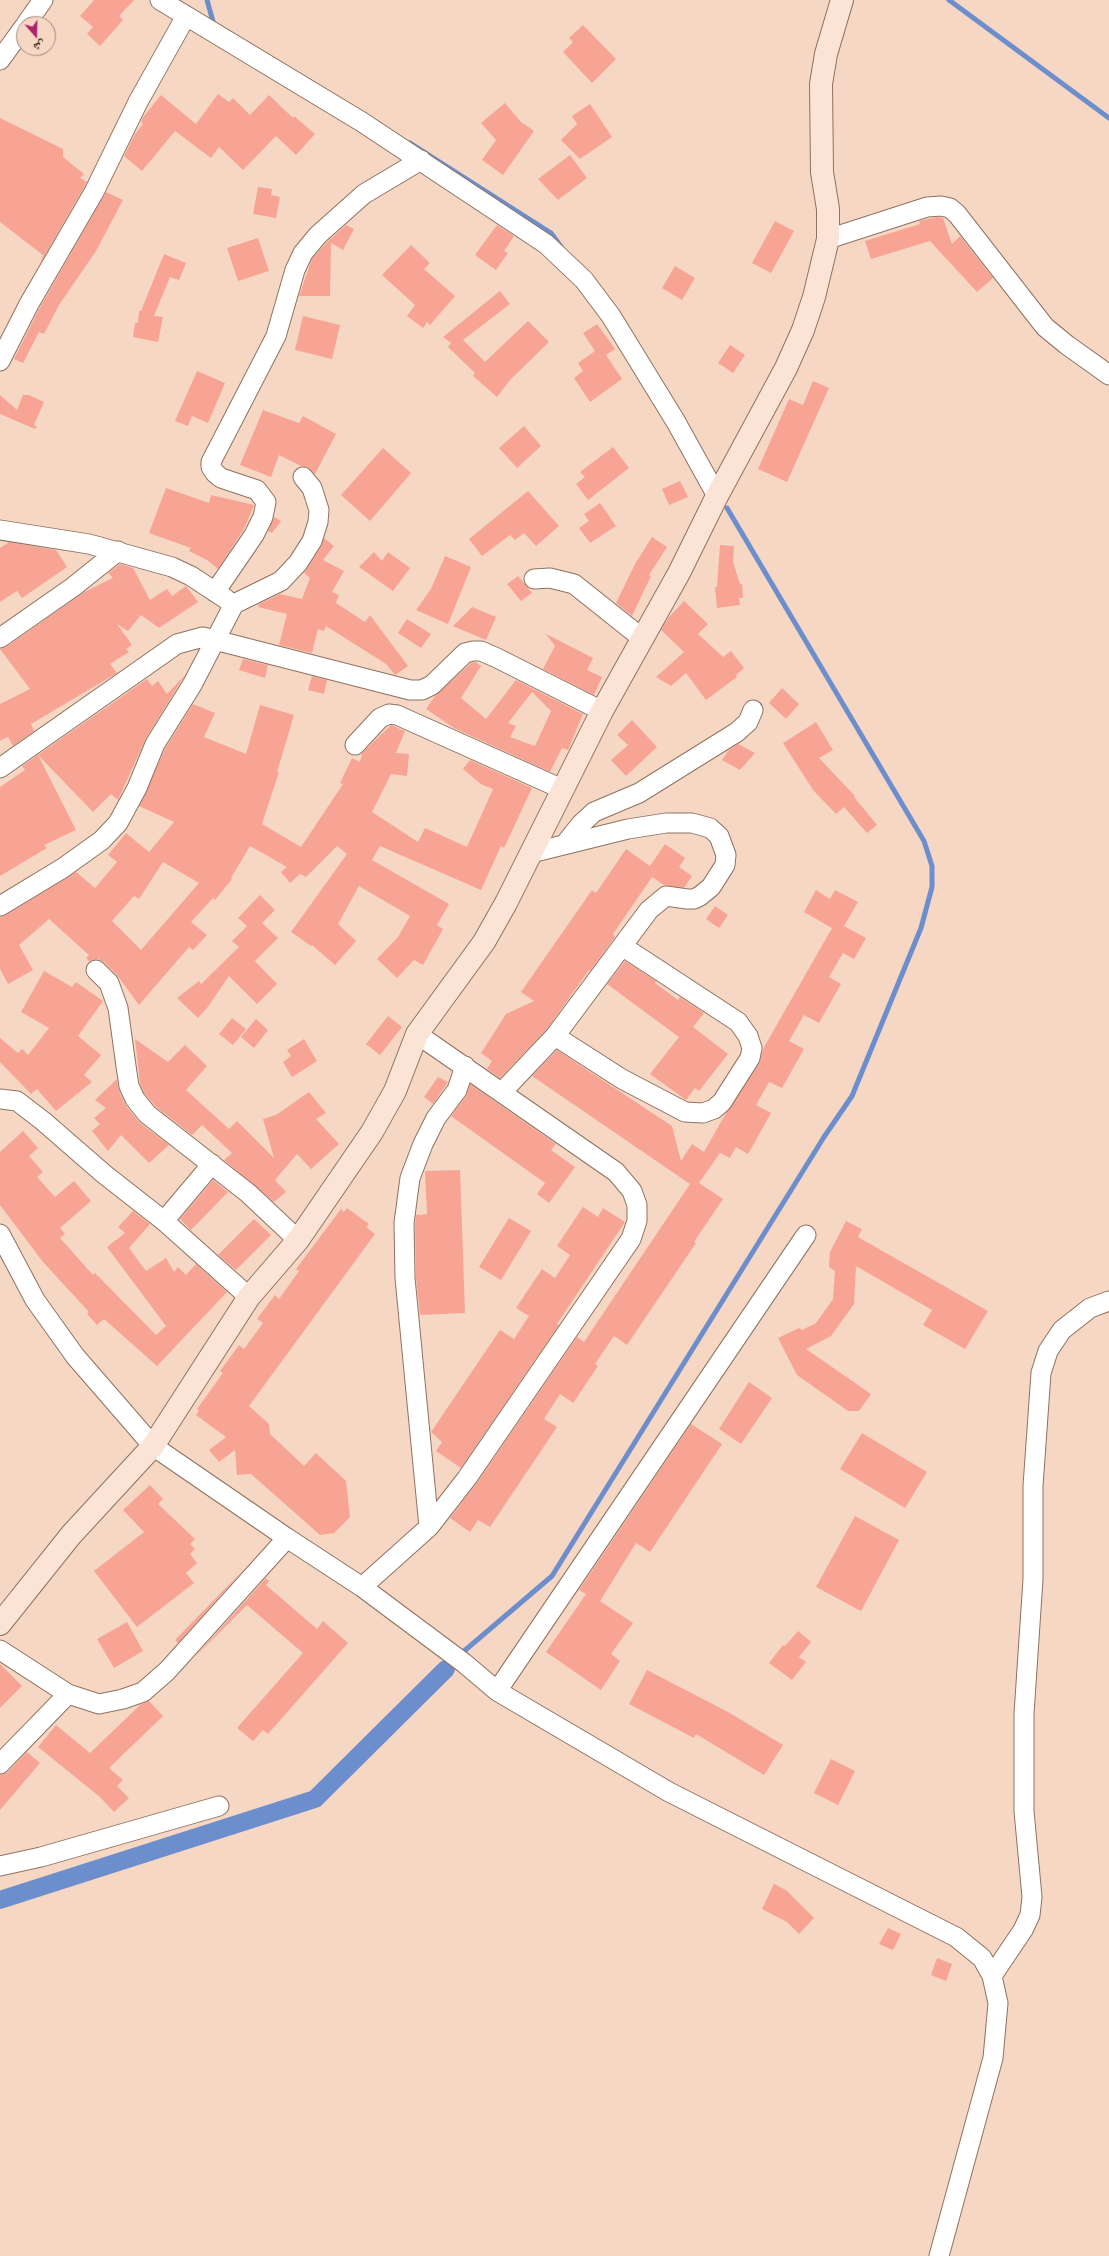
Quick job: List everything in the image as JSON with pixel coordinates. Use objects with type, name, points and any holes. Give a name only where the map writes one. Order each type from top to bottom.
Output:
[{"type":"main road","points":[[0,1624],[71,1535],[153,1446],[249,1297],[298,1240],[372,1132],[395,1091],[417,1034],[484,942],[531,853],[602,711],[683,566],[717,496],[786,368],[803,330],[814,297],[828,239],[828,209],[822,172],[821,84],[826,54],[842,0]]},
{"type":"street","points":[[32,16],[43,0]]},
{"type":"street","points":[[160,0],[362,122],[531,232],[546,244],[584,280],[611,316],[646,372],[717,496]]},
{"type":"street","points":[[0,361],[29,304],[94,192],[138,102],[186,16]]},
{"type":"street","points":[[0,60],[16,38]]},
{"type":"street","points":[[216,592],[254,535],[263,517],[266,502],[257,490],[221,478],[211,467],[211,462],[276,336],[300,259],[318,235],[364,194],[421,160]]},
{"type":"street","points":[[828,239],[927,207],[942,206],[950,208],[962,220],[1045,327],[1067,346],[1109,374]]},
{"type":"street","points":[[0,906],[69,864],[102,840],[118,823],[137,788],[155,744],[192,685],[234,604],[281,581],[298,563],[312,542],[318,522],[319,510],[312,488],[303,478]]},
{"type":"street","points":[[0,530],[89,544],[172,567],[191,576],[234,604]]},
{"type":"street","points":[[0,638],[73,587],[118,551]]},
{"type":"street","points":[[534,579],[550,578],[574,584],[643,639]]},
{"type":"street","points":[[0,768],[177,644],[195,638],[215,639],[410,690],[422,690],[432,685],[465,653],[472,651],[481,652],[497,658],[602,711]]},
{"type":"street","points":[[566,844],[581,824],[594,812],[639,793],[737,732],[748,722],[754,710]]},
{"type":"street","points":[[355,745],[380,718],[389,714],[397,715],[562,789]]},
{"type":"street","points":[[502,1092],[555,1036],[622,946],[659,900],[666,896],[694,899],[711,887],[726,864],[726,855],[719,836],[710,828],[692,823],[666,823],[628,829],[531,853]]},
{"type":"street","points":[[555,1036],[622,1079],[685,1112],[703,1113],[714,1109],[722,1102],[750,1058],[752,1048],[748,1036],[738,1022],[622,946]]},
{"type":"street","points":[[96,970],[109,983],[115,995],[129,1086],[135,1099],[147,1114],[248,1193],[298,1240]]},
{"type":"street","points":[[362,1587],[429,1527],[467,1478],[631,1239],[637,1221],[637,1205],[632,1191],[616,1172],[417,1034]]},
{"type":"street","points":[[429,1527],[405,1278],[404,1223],[410,1178],[423,1144],[436,1118],[457,1090],[465,1066]]},
{"type":"street","points":[[0,1099],[17,1101],[164,1221],[249,1297]]},
{"type":"street","points":[[164,1221],[212,1164]]},
{"type":"street","points":[[0,1234],[35,1300],[62,1338],[114,1403],[153,1446],[287,1538],[362,1587],[464,1664],[497,1691],[669,1792],[956,1937],[982,1958],[992,1976],[998,2003],[993,2058],[939,2256]]},
{"type":"street","points":[[497,1691],[806,1235]]},
{"type":"street","points":[[992,1976],[1023,1930],[1030,1915],[1032,1897],[1024,1811],[1024,1714],[1033,1579],[1033,1486],[1041,1373],[1048,1350],[1062,1330],[1090,1308],[1109,1301]]},
{"type":"street","points":[[0,1650],[68,1694],[99,1704],[123,1699],[143,1692],[168,1671],[287,1538]]},
{"type":"street","points":[[0,1764],[68,1694]]},
{"type":"street","points":[[0,1866],[41,1857],[219,1806]]},
{"type":"building","points":[[94,0],[134,0],[119,16],[123,20],[100,46],[87,34],[93,27],[80,16]]},
{"type":"building","points":[[583,25],[616,59],[592,83],[563,52],[573,42],[569,38]]},
{"type":"building","points":[[218,94],[229,102],[233,98],[250,115],[269,95],[293,118],[294,116],[315,134],[296,155],[276,136],[243,170],[219,147],[211,158],[175,131],[142,171],[124,156],[135,134],[143,124],[141,121],[144,116],[161,95],[196,124]]},
{"type":"building","points":[[505,103],[520,121],[534,131],[503,175],[482,160],[496,140],[481,123]]},
{"type":"building","points":[[590,104],[612,137],[580,159],[561,140],[577,124],[572,116]]},
{"type":"building","points":[[0,118],[63,149],[63,157],[84,174],[80,178],[87,182],[41,262],[43,255],[0,222]]},
{"type":"building","points":[[570,155],[587,178],[558,200],[538,179]]},
{"type":"building","points":[[258,187],[272,189],[271,195],[280,197],[276,218],[253,214]]},
{"type":"building","points":[[106,192],[123,200],[96,251],[59,305],[44,334],[39,332],[23,363],[14,359],[39,309]]},
{"type":"building","points":[[937,217],[943,218],[952,244],[960,236],[993,278],[977,292],[930,241],[871,259],[865,241],[920,224],[919,221]]},
{"type":"building","points":[[775,221],[794,231],[771,273],[752,263]]},
{"type":"building","points":[[346,225],[354,229],[343,250],[331,243],[330,296],[299,296],[312,259],[326,243]]},
{"type":"building","points":[[497,225],[514,236],[504,251],[508,253],[496,270],[475,255]]},
{"type":"building","points":[[258,238],[269,271],[238,281],[227,248]]},
{"type":"building","points":[[411,245],[430,263],[424,269],[455,296],[430,325],[427,322],[423,328],[407,316],[415,305],[382,275]]},
{"type":"building","points":[[164,254],[186,263],[179,280],[170,277],[154,316],[163,317],[158,342],[133,337],[135,323],[138,323],[139,311],[141,311]]},
{"type":"building","points":[[675,266],[695,278],[682,300],[662,288]]},
{"type":"building","points":[[500,291],[510,304],[463,340],[485,362],[528,321],[549,342],[510,380],[497,397],[473,376],[475,373],[448,347],[451,343],[443,337]]},
{"type":"building","points":[[303,316],[340,325],[332,359],[295,350]]},
{"type":"building","points":[[597,324],[615,349],[606,355],[622,379],[590,402],[574,378],[583,371],[578,363],[595,351],[583,333]]},
{"type":"building","points":[[730,345],[745,355],[733,373],[718,363]]},
{"type":"building","points":[[197,371],[225,383],[208,423],[192,416],[188,426],[175,421]]},
{"type":"building","points":[[813,381],[829,388],[787,482],[758,469],[789,399],[803,405]]},
{"type":"building","points":[[0,395],[17,410],[23,395],[29,395],[44,402],[34,425],[37,427],[35,429],[0,414]]},
{"type":"building","points":[[263,410],[299,423],[303,416],[336,434],[315,474],[307,467],[301,466],[279,455],[271,477],[240,465]]},
{"type":"building","points":[[524,426],[541,446],[517,468],[499,448]]},
{"type":"building","points":[[613,447],[629,468],[588,500],[576,484],[585,477],[580,472]]},
{"type":"building","points":[[383,448],[411,473],[370,521],[341,495]]},
{"type":"building","points":[[680,481],[688,497],[669,505],[662,489]]},
{"type":"building","points":[[166,488],[209,503],[211,495],[254,505],[244,529],[218,569],[207,560],[189,551],[191,548],[149,533]]},
{"type":"building","points":[[528,491],[559,526],[536,546],[524,533],[515,540],[510,535],[482,556],[469,539]]},
{"type":"building","points":[[600,503],[616,526],[590,543],[579,528],[589,521],[584,514]]},
{"type":"building","points":[[274,517],[281,521],[272,533],[268,531]]},
{"type":"building","points":[[652,537],[667,547],[649,575],[651,576],[632,616],[616,603],[635,564]]},
{"type":"building","points":[[324,538],[334,546],[323,560],[344,571],[332,592],[339,595],[336,603],[365,622],[370,615],[408,666],[395,675],[386,664],[326,626],[324,631],[318,629],[312,653],[279,645],[287,614],[258,607],[259,604],[280,594],[302,599],[310,578],[304,573],[321,547]]},
{"type":"building","points":[[9,542],[56,550],[67,567],[22,598],[17,591],[0,602],[0,548]]},
{"type":"building","points":[[720,545],[734,546],[733,562],[740,584],[742,584],[743,598],[739,598],[740,605],[717,608],[715,587],[717,587]]},
{"type":"building","points":[[374,552],[382,561],[388,552],[410,568],[393,591],[359,567]]},
{"type":"building","points":[[445,556],[471,567],[448,624],[416,610],[431,589]]},
{"type":"building","points":[[120,564],[133,568],[150,600],[167,589],[172,596],[186,586],[198,602],[159,628],[141,615],[128,631],[117,624],[132,645],[126,649],[129,652],[110,664],[117,673],[31,724],[34,731],[13,746],[8,737],[0,741],[0,704],[30,689],[0,649],[6,647],[84,592],[113,578],[108,573]]},
{"type":"building","points":[[518,576],[532,593],[521,601],[507,584]]},
{"type":"building","points":[[684,601],[708,624],[698,634],[723,657],[731,651],[744,668],[736,675],[737,677],[706,700],[686,673],[671,686],[656,677],[684,652],[661,630],[669,617]]},
{"type":"building","points":[[472,607],[496,617],[486,640],[453,626]]},
{"type":"building","points":[[407,619],[431,634],[421,648],[398,633]]},
{"type":"building","points":[[546,634],[593,658],[587,670],[602,677],[594,695],[543,669],[555,646]]},
{"type":"building","points":[[243,659],[268,665],[265,678],[239,670]]},
{"type":"building","points":[[475,662],[481,666],[461,698],[486,719],[516,680],[583,714],[568,750],[562,748],[550,772],[454,728],[426,709],[435,696],[471,663]],"holes":[[[532,692],[551,711],[535,746],[510,737],[516,726],[508,723]]]},
{"type":"building","points":[[185,675],[146,738],[118,800],[111,794],[93,812],[38,755],[76,830],[44,845],[47,848],[0,876],[0,787],[25,770],[22,766],[147,679],[152,686],[158,681],[167,694]]},
{"type":"building","points":[[312,676],[327,680],[324,694],[308,690]]},
{"type":"building","points":[[782,688],[799,704],[786,719],[769,703]]},
{"type":"building","points":[[193,704],[215,713],[204,737],[246,754],[260,705],[294,715],[277,772],[279,772],[262,824],[301,847],[343,784],[340,783],[352,758],[360,762],[362,753],[391,725],[405,731],[396,753],[409,754],[407,776],[391,774],[372,812],[418,842],[425,828],[467,847],[493,789],[481,784],[463,769],[470,760],[532,788],[504,848],[501,846],[481,890],[380,846],[372,860],[449,904],[437,925],[443,929],[423,965],[414,960],[397,978],[377,959],[398,937],[410,916],[359,886],[338,924],[356,941],[335,965],[312,945],[311,946],[291,932],[347,854],[337,846],[306,877],[300,874],[290,883],[281,872],[287,867],[250,846],[231,878],[232,879],[215,900],[213,898],[191,922],[207,935],[193,950],[189,947],[139,1005],[117,975],[104,962],[98,959],[89,961],[86,958],[89,955],[49,919],[19,945],[33,970],[8,984],[0,969],[0,917],[76,872],[95,888],[117,862],[108,855],[126,833],[149,852],[174,822],[139,806],[165,749]],"holes":[[[163,862],[199,883],[141,950],[112,921],[134,896],[139,899]]]},
{"type":"building","points":[[632,720],[657,747],[626,776],[611,760],[628,745],[617,735]]},
{"type":"building","points":[[816,722],[833,750],[819,758],[855,796],[854,797],[877,825],[867,833],[844,807],[836,814],[813,790],[783,743]]},
{"type":"building","points":[[738,744],[755,753],[740,770],[722,760],[728,751]]},
{"type":"building","points":[[665,844],[685,858],[679,867],[692,876],[684,888],[664,885],[652,877],[613,934],[615,937],[590,971],[589,970],[547,1029],[500,1078],[487,1069],[492,1061],[481,1053],[506,1014],[534,1001],[521,992],[592,890],[596,893],[626,849],[650,866]]},
{"type":"building","points":[[816,890],[830,899],[835,890],[858,902],[844,926],[866,938],[854,959],[843,953],[829,977],[841,984],[819,1023],[804,1015],[789,1041],[804,1049],[782,1088],[769,1082],[756,1105],[771,1113],[748,1154],[736,1147],[730,1158],[720,1153],[699,1183],[723,1199],[694,1242],[696,1243],[627,1345],[614,1336],[595,1364],[598,1366],[573,1403],[560,1394],[544,1419],[557,1427],[490,1527],[478,1520],[470,1532],[450,1518],[476,1484],[577,1337],[584,1342],[690,1184],[532,1076],[557,1050],[672,1126],[681,1161],[692,1144],[704,1152],[726,1113],[759,1064],[763,1049],[832,928],[804,912]]},
{"type":"building","points":[[260,895],[275,910],[262,923],[278,938],[255,961],[277,984],[257,1004],[229,976],[207,1008],[198,1018],[177,998],[199,981],[201,984],[239,947],[232,941],[247,926],[238,918]]},
{"type":"building","points":[[715,906],[728,915],[719,928],[706,919]]},
{"type":"building","points":[[625,961],[656,981],[655,983],[678,1000],[680,997],[704,1013],[693,1027],[728,1054],[699,1091],[695,1088],[686,1100],[650,1074],[679,1037],[607,984]]},
{"type":"building","points":[[44,971],[72,987],[76,982],[103,1001],[78,1036],[101,1055],[84,1075],[92,1082],[56,1111],[37,1089],[31,1094],[0,1062],[0,1038],[18,1053],[22,1049],[28,1055],[49,1028],[21,1012]]},
{"type":"building","points":[[388,1016],[402,1027],[380,1055],[366,1044]]},
{"type":"building","points":[[232,1018],[246,1029],[233,1045],[219,1034]]},
{"type":"building","points":[[256,1019],[268,1030],[254,1048],[241,1037]]},
{"type":"building","points":[[135,1039],[168,1062],[185,1045],[207,1066],[186,1090],[229,1129],[237,1121],[274,1158],[263,1119],[276,1115],[309,1092],[326,1113],[316,1119],[339,1144],[311,1169],[297,1154],[275,1180],[286,1192],[274,1202],[224,1160],[232,1153],[202,1125],[192,1135],[155,1106],[144,1093],[140,1083]]},
{"type":"building","points":[[304,1039],[317,1061],[292,1077],[283,1062],[291,1056],[287,1050]]},
{"type":"building","points":[[438,1077],[448,1082],[433,1104],[424,1097]]},
{"type":"building","points":[[117,1079],[119,1091],[126,1106],[140,1123],[169,1145],[149,1163],[121,1135],[108,1151],[92,1131],[100,1124],[94,1118],[106,1108],[95,1100]]},
{"type":"building","points":[[470,1084],[556,1144],[551,1150],[575,1167],[549,1203],[537,1194],[545,1183],[451,1116],[466,1096]]},
{"type":"building","points":[[23,1131],[38,1148],[29,1156],[43,1172],[37,1177],[55,1197],[74,1181],[91,1201],[60,1228],[65,1234],[60,1238],[93,1275],[95,1273],[156,1335],[166,1326],[107,1247],[125,1233],[118,1227],[133,1211],[150,1224],[129,1248],[146,1271],[166,1258],[174,1272],[178,1267],[186,1275],[196,1264],[227,1292],[157,1366],[104,1319],[97,1325],[87,1314],[89,1312],[43,1262],[0,1205],[0,1152]]},
{"type":"building","points":[[460,1170],[465,1313],[420,1315],[416,1277],[415,1224],[416,1215],[427,1214],[425,1171]]},
{"type":"building","points":[[213,1180],[228,1192],[191,1230],[180,1219]]},
{"type":"building","points":[[583,1207],[598,1217],[603,1208],[625,1222],[557,1324],[559,1325],[461,1468],[436,1451],[442,1442],[431,1432],[500,1330],[514,1339],[529,1316],[516,1308],[542,1269],[555,1278],[570,1255],[557,1246]]},
{"type":"building","points":[[347,1208],[369,1224],[366,1227],[375,1234],[249,1406],[269,1424],[270,1434],[304,1466],[316,1453],[346,1481],[350,1517],[334,1533],[320,1535],[251,1474],[237,1475],[235,1450],[219,1462],[209,1450],[226,1437],[196,1415],[199,1411],[197,1409],[223,1373],[220,1371],[239,1345],[244,1349],[263,1323],[257,1319],[275,1295],[279,1299],[299,1271],[296,1269],[341,1209],[344,1212]]},
{"type":"building","points":[[509,1218],[531,1231],[501,1280],[479,1267]]},
{"type":"building","points":[[254,1219],[271,1235],[236,1270],[218,1255]]},
{"type":"building","points":[[846,1221],[862,1229],[858,1237],[988,1311],[965,1349],[923,1325],[932,1310],[856,1266],[854,1304],[831,1336],[806,1349],[871,1394],[859,1411],[848,1411],[797,1375],[778,1338],[799,1328],[802,1330],[816,1323],[833,1299],[835,1271],[829,1267],[830,1252]]},
{"type":"building","points":[[749,1382],[772,1398],[741,1444],[719,1429]]},
{"type":"building","points":[[691,1424],[722,1444],[650,1552],[636,1543],[600,1601],[633,1623],[611,1654],[620,1661],[601,1690],[546,1652],[586,1594],[579,1590]]},
{"type":"building","points":[[862,1433],[927,1472],[905,1508],[840,1469]]},
{"type":"building","points":[[150,1485],[163,1499],[158,1504],[195,1539],[190,1544],[195,1549],[190,1554],[197,1563],[186,1573],[194,1583],[137,1627],[94,1571],[144,1532],[123,1510]]},
{"type":"building","points":[[855,1516],[899,1540],[861,1611],[816,1587]]},
{"type":"building","points":[[244,1569],[178,1643],[175,1640]]},
{"type":"building","points":[[266,1578],[269,1581],[266,1585],[317,1629],[323,1621],[348,1643],[268,1734],[263,1730],[253,1741],[237,1728],[303,1653],[247,1605],[194,1658]]},
{"type":"building","points":[[127,1622],[143,1651],[114,1668],[97,1639]]},
{"type":"building","points":[[798,1631],[811,1642],[799,1657],[806,1662],[792,1680],[769,1663],[783,1645],[785,1646]]},
{"type":"building","points":[[0,1664],[22,1686],[0,1708]]},
{"type":"building","points":[[647,1670],[728,1712],[783,1745],[764,1775],[696,1734],[694,1738],[629,1704]]},
{"type":"building","points":[[149,1701],[163,1716],[109,1768],[123,1780],[117,1786],[129,1798],[114,1812],[100,1797],[38,1747],[56,1725],[90,1753],[140,1705]]},
{"type":"building","points":[[27,1752],[40,1763],[0,1810],[0,1775],[8,1772]]},
{"type":"building","points":[[831,1759],[855,1771],[838,1805],[814,1793]]},
{"type":"building","points":[[774,1884],[786,1890],[814,1918],[799,1934],[787,1922],[762,1909]]},
{"type":"building","points":[[888,1928],[901,1934],[893,1950],[879,1944]]},
{"type":"building","points":[[937,1958],[952,1964],[946,1981],[931,1975]]},
{"type":"waterway","points":[[207,0],[214,25],[217,26]]},
{"type":"waterway","points":[[949,0],[1109,118]]},
{"type":"waterway","points":[[410,143],[551,233],[562,248]]},
{"type":"waterway","points":[[463,1652],[552,1576],[824,1137],[852,1096],[921,928],[932,887],[932,866],[924,841],[727,508]]},
{"type":"waterway","points":[[0,1900],[315,1799],[446,1669]]}]
